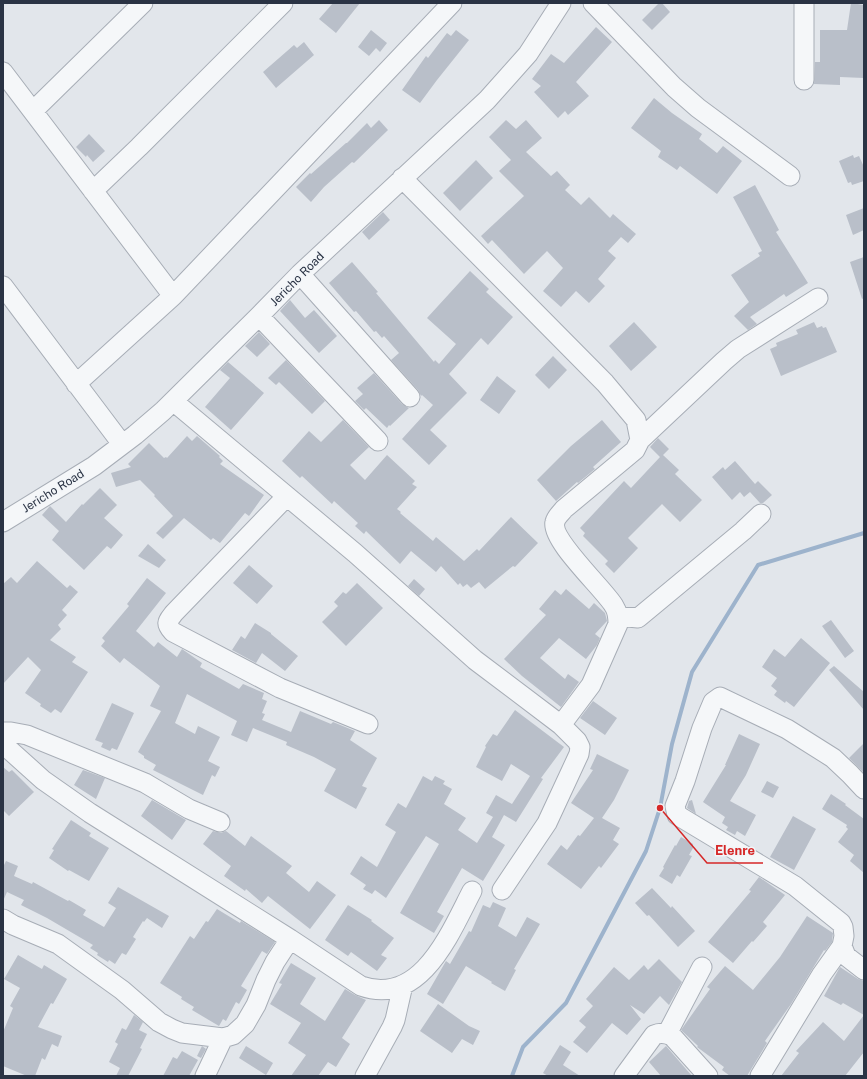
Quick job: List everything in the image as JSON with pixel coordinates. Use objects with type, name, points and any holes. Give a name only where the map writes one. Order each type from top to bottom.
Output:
[{"type":"street","points":[[33,111],[143,3]]},
{"type":"street","points":[[94,191],[140,147],[283,3]]},
{"type":"street","points":[[76,384],[173,296],[452,3]]},
{"type":"street","name":"Jericho Road","points":[[3,522],[94,466],[146,425],[173,401],[300,274],[487,100],[528,54],[561,3]]},
{"type":"street","points":[[593,3],[684,95],[704,112],[790,176]]},
{"type":"street","points":[[804,3],[804,80]]},
{"type":"street","points":[[3,72],[173,296]]},
{"type":"street","points":[[402,178],[605,383],[636,420],[640,440]]},
{"type":"street","points":[[300,274],[410,397]]},
{"type":"street","points":[[3,286],[122,444]]},
{"type":"street","points":[[561,725],[591,685],[618,624],[618,616],[615,607],[586,574],[558,535],[554,526],[555,521],[564,509],[635,450],[640,440],[738,349],[818,298]]},
{"type":"street","points":[[259,316],[378,441]]},
{"type":"street","points":[[173,401],[355,553],[474,660],[561,725],[578,741],[580,747],[579,754],[547,823],[502,890]]},
{"type":"street","points":[[287,496],[174,613],[167,621],[167,624],[173,632],[280,688],[368,724]]},
{"type":"street","points":[[618,616],[638,618],[743,531],[761,514]]},
{"type":"street","points":[[760,1076],[822,974],[842,946],[844,936],[841,923],[795,886],[677,815],[675,806],[685,781],[702,728],[713,702],[720,697],[787,729],[820,749],[837,762],[864,789]]},
{"type":"street","points":[[3,732],[28,735],[145,783],[189,809],[220,822]]},
{"type":"street","points":[[3,744],[43,780],[90,813],[290,939],[361,986],[371,989],[382,989],[403,985],[423,971],[445,943],[472,892]]},
{"type":"street","points":[[3,919],[13,925],[58,944],[122,990],[160,1022],[172,1029],[182,1033],[223,1038],[233,1035],[245,1024],[256,1005],[266,980],[290,939]]},
{"type":"street","points":[[842,946],[846,956],[864,970]]},
{"type":"street","points":[[668,1034],[702,967]]},
{"type":"street","points":[[365,1076],[392,1027],[403,985]]},
{"type":"street","points":[[624,1076],[654,1035],[659,1033],[672,1036],[708,1076]]},
{"type":"street","points":[[205,1076],[223,1038]]},
{"type":"building","points":[[333,3],[360,3],[336,33],[319,19]]},
{"type":"building","points":[[659,3],[662,3],[670,12],[652,30],[642,20]]},
{"type":"building","points":[[851,3],[864,5],[864,78],[840,77],[840,85],[814,84],[815,62],[820,62],[820,30],[847,30]]},
{"type":"building","points":[[596,27],[612,42],[576,82],[589,96],[568,115],[565,111],[558,118],[534,92],[541,86],[532,79],[551,54],[564,63]]},
{"type":"building","points":[[371,30],[387,43],[380,52],[376,48],[369,56],[358,47]]},
{"type":"building","points":[[456,30],[469,40],[420,103],[402,90],[426,56],[428,58],[447,33],[451,36]]},
{"type":"building","points":[[304,42],[314,55],[276,88],[263,72],[294,45],[297,48]]},
{"type":"building","points":[[654,98],[702,134],[699,139],[717,153],[723,146],[742,161],[717,194],[680,166],[677,170],[658,157],[661,151],[631,128]]},
{"type":"building","points":[[379,120],[388,130],[354,163],[352,162],[324,187],[311,202],[296,187],[310,173],[311,174],[347,143],[367,123],[371,128]]},
{"type":"building","points":[[506,120],[516,129],[526,120],[542,138],[526,152],[551,176],[557,171],[570,185],[565,190],[581,205],[589,197],[610,218],[613,214],[636,234],[628,243],[621,237],[608,251],[616,258],[598,279],[605,286],[589,303],[576,291],[561,307],[543,291],[563,268],[547,251],[524,274],[492,240],[488,244],[481,236],[524,196],[499,171],[511,160],[489,137]]},
{"type":"building","points":[[89,134],[105,151],[93,162],[87,155],[86,157],[76,147]]},
{"type":"building","points":[[853,155],[854,158],[859,156],[864,167],[864,181],[852,185],[851,182],[848,183],[839,161]]},
{"type":"building","points":[[476,160],[493,178],[460,211],[443,193]]},
{"type":"building","points":[[755,185],[779,230],[776,232],[808,283],[786,297],[784,294],[750,317],[757,324],[748,330],[734,316],[749,302],[731,275],[760,256],[758,253],[762,251],[733,197]]},
{"type":"building","points":[[864,208],[864,230],[853,235],[846,215]]},
{"type":"building","points":[[383,212],[390,220],[369,240],[362,232]]},
{"type":"building","points":[[864,257],[864,298],[862,299],[850,262]]},
{"type":"building","points":[[352,262],[434,362],[435,360],[439,364],[456,344],[427,318],[470,271],[489,289],[486,292],[513,317],[488,345],[481,338],[449,374],[467,393],[430,430],[447,446],[429,465],[402,439],[433,405],[422,395],[421,396],[418,390],[391,360],[399,353],[384,336],[382,338],[376,331],[374,332],[356,311],[354,312],[329,283]]},
{"type":"building","points":[[290,300],[305,318],[314,310],[337,336],[319,353],[280,311]]},
{"type":"building","points":[[634,322],[657,347],[631,371],[609,346]]},
{"type":"building","points":[[814,322],[817,328],[822,326],[823,328],[826,327],[837,352],[781,376],[770,349],[777,346],[776,343],[798,334],[796,330]]},
{"type":"building","points":[[259,332],[270,344],[257,357],[245,346]]},
{"type":"building","points":[[553,356],[567,370],[549,389],[535,375]]},
{"type":"building","points":[[286,360],[325,401],[312,414],[279,382],[276,385],[268,378]]},
{"type":"building","points":[[228,362],[264,393],[231,430],[205,407],[230,378],[220,370]]},
{"type":"building","points":[[374,373],[402,404],[409,408],[387,428],[366,408],[364,410],[355,401],[363,394],[357,388]]},
{"type":"building","points":[[497,376],[516,391],[499,414],[480,400]]},
{"type":"building","points":[[343,420],[369,447],[350,465],[365,480],[387,455],[415,481],[412,484],[417,487],[397,509],[433,541],[436,537],[464,561],[477,549],[479,551],[511,517],[538,543],[515,567],[513,566],[485,589],[479,582],[471,588],[467,584],[463,587],[460,583],[458,585],[441,566],[436,572],[411,551],[400,564],[366,531],[364,534],[355,526],[358,523],[334,501],[332,504],[302,476],[300,478],[282,461],[309,431],[321,442]]},
{"type":"building","points":[[602,420],[621,442],[593,467],[595,469],[578,483],[577,482],[556,501],[537,480],[571,446]]},
{"type":"building","points":[[187,436],[192,441],[197,436],[220,456],[219,457],[223,461],[220,464],[264,495],[249,516],[245,513],[220,543],[213,538],[211,540],[184,518],[163,539],[156,533],[173,516],[140,480],[116,487],[111,473],[131,467],[128,464],[149,443],[164,458],[167,458]]},
{"type":"building","points":[[658,438],[669,449],[663,455],[679,470],[675,474],[702,500],[680,522],[662,504],[628,538],[638,548],[614,573],[605,564],[608,561],[583,536],[585,533],[580,528],[624,481],[631,488],[660,457],[650,447]]},
{"type":"building","points":[[735,461],[755,484],[758,481],[772,495],[763,503],[760,503],[750,492],[744,497],[740,492],[732,500],[712,477],[723,467],[725,470]]},
{"type":"building","points":[[100,488],[117,505],[104,518],[123,535],[111,549],[107,546],[84,570],[52,540],[59,531],[42,515],[50,506],[66,522],[82,504],[83,505]]},
{"type":"building","points":[[148,544],[166,560],[159,568],[138,556]]},
{"type":"building","points":[[37,561],[67,588],[70,585],[78,592],[62,610],[67,615],[58,625],[61,629],[50,640],[76,657],[72,662],[88,672],[61,713],[55,709],[51,713],[25,693],[41,670],[28,657],[3,684],[3,584],[11,577],[17,583]]},
{"type":"building","points":[[249,565],[273,586],[257,604],[233,583]]},
{"type":"building","points":[[147,578],[166,593],[136,631],[154,647],[158,642],[177,657],[182,649],[202,663],[200,667],[239,689],[243,684],[264,693],[262,699],[267,701],[262,713],[265,714],[262,720],[291,732],[300,711],[331,724],[333,722],[355,731],[350,740],[377,758],[362,786],[367,788],[356,809],[324,791],[336,769],[314,757],[286,745],[287,742],[253,728],[247,742],[231,735],[237,721],[187,694],[175,723],[195,734],[198,726],[220,737],[208,761],[220,767],[215,777],[212,775],[203,795],[153,770],[156,765],[144,758],[144,756],[138,752],[161,711],[150,706],[160,686],[124,658],[120,663],[101,646],[105,641],[102,638],[129,606],[127,604]]},
{"type":"building","points":[[414,579],[425,589],[419,596],[408,586]]},
{"type":"building","points":[[357,583],[383,608],[346,646],[322,622],[338,606],[334,602],[343,592],[346,594]]},
{"type":"building","points":[[566,589],[589,609],[594,603],[605,613],[607,621],[595,634],[600,638],[597,645],[586,659],[559,638],[540,658],[565,679],[568,674],[579,682],[561,707],[522,676],[504,659],[546,615],[539,609],[555,590],[561,595]]},
{"type":"building","points":[[831,620],[854,651],[845,658],[822,626]]},
{"type":"building","points":[[255,623],[271,633],[298,656],[285,671],[262,653],[256,663],[232,650],[241,636],[245,639]]},
{"type":"building","points":[[801,638],[830,663],[794,707],[786,701],[785,703],[774,695],[777,691],[771,686],[777,678],[762,667],[774,649],[785,657]]},
{"type":"building","points":[[834,666],[864,692],[864,710],[829,670]]},
{"type":"building","points":[[593,701],[617,718],[605,735],[580,718]]},
{"type":"building","points":[[112,703],[134,713],[117,750],[112,748],[110,751],[101,747],[103,743],[95,740]]},
{"type":"building","points":[[515,710],[564,747],[541,778],[543,779],[516,822],[504,815],[492,837],[505,845],[483,881],[462,868],[437,912],[444,916],[434,933],[400,913],[439,844],[426,836],[386,898],[375,890],[372,894],[363,889],[366,885],[350,874],[361,856],[377,867],[396,832],[385,825],[398,803],[406,808],[423,776],[432,781],[435,776],[445,781],[443,784],[452,789],[444,804],[466,818],[458,830],[477,843],[493,817],[486,813],[496,795],[512,804],[530,776],[511,764],[502,781],[476,767],[486,747],[485,746],[493,734],[497,736]]},
{"type":"building","points":[[739,734],[760,744],[746,775],[730,801],[756,815],[745,836],[737,831],[735,835],[726,830],[728,827],[722,823],[725,817],[703,802],[726,765]]},
{"type":"building","points":[[864,743],[864,773],[849,758]]},
{"type":"building","points":[[597,754],[629,770],[614,800],[602,818],[620,828],[613,840],[619,844],[601,868],[599,866],[581,889],[547,864],[561,845],[567,850],[578,835],[580,836],[594,818],[571,803],[593,770],[590,769]]},
{"type":"building","points":[[3,767],[9,772],[12,770],[34,792],[9,816],[3,810]]},
{"type":"building","points":[[83,770],[105,778],[96,799],[74,785]]},
{"type":"building","points":[[767,781],[779,787],[773,798],[761,792]]},
{"type":"building","points":[[831,794],[864,819],[864,873],[850,861],[854,855],[838,842],[848,829],[846,827],[847,825],[822,809]]},
{"type":"building","points":[[152,800],[186,820],[172,840],[141,816]]},
{"type":"building","points":[[692,800],[696,814],[687,808],[689,801]]},
{"type":"building","points":[[793,816],[816,829],[794,870],[770,857]]},
{"type":"building","points":[[71,820],[91,833],[89,836],[109,848],[89,881],[69,870],[68,871],[49,858],[54,850],[52,849]]},
{"type":"building","points":[[213,831],[221,833],[226,831],[245,846],[251,836],[292,866],[286,873],[309,892],[317,881],[336,895],[310,929],[268,896],[262,903],[246,889],[245,891],[224,876],[231,866],[203,844]]},
{"type":"building","points":[[681,837],[693,844],[693,848],[689,855],[692,856],[680,877],[677,875],[672,884],[659,876],[675,845],[676,846]]},
{"type":"building","points":[[6,861],[18,866],[14,876],[32,884],[33,882],[68,901],[69,900],[86,910],[83,915],[104,927],[116,908],[108,903],[118,887],[169,916],[162,928],[147,918],[144,922],[143,921],[133,937],[136,939],[126,955],[122,953],[115,964],[109,960],[108,962],[97,955],[98,953],[90,948],[93,945],[47,918],[21,905],[24,900],[7,892],[3,901],[3,867]]},
{"type":"building","points":[[759,877],[785,895],[763,922],[767,926],[733,963],[708,942],[751,891],[749,890]]},
{"type":"building","points":[[652,888],[671,908],[672,906],[695,931],[678,947],[649,915],[647,916],[635,903]]},
{"type":"building","points":[[493,902],[506,908],[498,926],[516,937],[527,917],[540,924],[514,969],[516,970],[505,991],[466,966],[443,1004],[427,994],[446,961],[450,964],[469,931],[471,932],[483,905],[490,908]]},
{"type":"building","points":[[348,905],[372,920],[371,921],[394,938],[381,955],[387,958],[377,971],[351,952],[348,956],[325,940]]},
{"type":"building","points":[[217,909],[240,923],[241,921],[275,942],[267,954],[262,951],[241,986],[247,990],[239,1004],[236,1002],[226,1021],[223,1019],[219,1026],[192,1010],[194,1007],[181,999],[182,997],[160,983],[190,936],[194,939],[206,921],[208,922]]},
{"type":"building","points":[[807,916],[833,933],[832,942],[825,951],[824,950],[791,1004],[765,1041],[767,1043],[747,1076],[730,1076],[722,1070],[724,1067],[697,1047],[698,1046],[681,1030],[710,989],[707,987],[725,966],[753,990],[780,957]]},
{"type":"building","points":[[18,955],[42,969],[44,965],[67,979],[53,1004],[51,1003],[38,1027],[62,1036],[58,1047],[52,1044],[45,1060],[42,1058],[35,1076],[27,1076],[3,1066],[3,1032],[13,1008],[10,1006],[20,988],[4,979]]},
{"type":"building","points":[[659,959],[682,982],[669,1005],[660,996],[644,1014],[630,1005],[641,1019],[627,1035],[612,1023],[587,1053],[573,1042],[586,1027],[579,1021],[593,1006],[586,999],[614,967],[629,980],[644,965],[648,970]]},
{"type":"building","points":[[291,963],[316,978],[300,1004],[325,1021],[345,989],[366,1000],[342,1038],[350,1044],[336,1067],[328,1062],[318,1076],[291,1076],[306,1055],[288,1043],[301,1023],[270,1004],[282,984],[279,983]]},
{"type":"building","points":[[840,967],[858,979],[864,981],[864,1015],[843,1003],[841,1005],[824,996]]},
{"type":"building","points":[[438,1004],[469,1026],[480,1031],[473,1045],[462,1039],[452,1053],[420,1031]]},
{"type":"building","points":[[134,1015],[143,1022],[139,1030],[147,1034],[140,1048],[142,1049],[128,1076],[116,1076],[120,1068],[109,1062],[118,1044],[115,1042],[122,1028],[126,1030]]},
{"type":"building","points":[[864,1015],[864,1052],[845,1076],[781,1076],[799,1053],[796,1051],[823,1022],[844,1041]]},
{"type":"building","points":[[560,1045],[571,1052],[563,1065],[580,1076],[548,1076],[543,1073]]},
{"type":"building","points":[[202,1046],[206,1049],[201,1058],[197,1056]]},
{"type":"building","points":[[246,1046],[273,1063],[266,1075],[239,1058]]},
{"type":"building","points":[[666,1046],[692,1076],[661,1076],[649,1062]]},
{"type":"building","points":[[182,1051],[198,1060],[189,1076],[163,1076],[173,1057],[177,1059]]},
{"type":"waterway","points":[[512,1076],[523,1047],[566,1003],[646,851],[660,808],[672,744],[692,672],[758,565],[864,533]]},
{"type":"place","name":"Elenre","points":[[660,808]]}]
